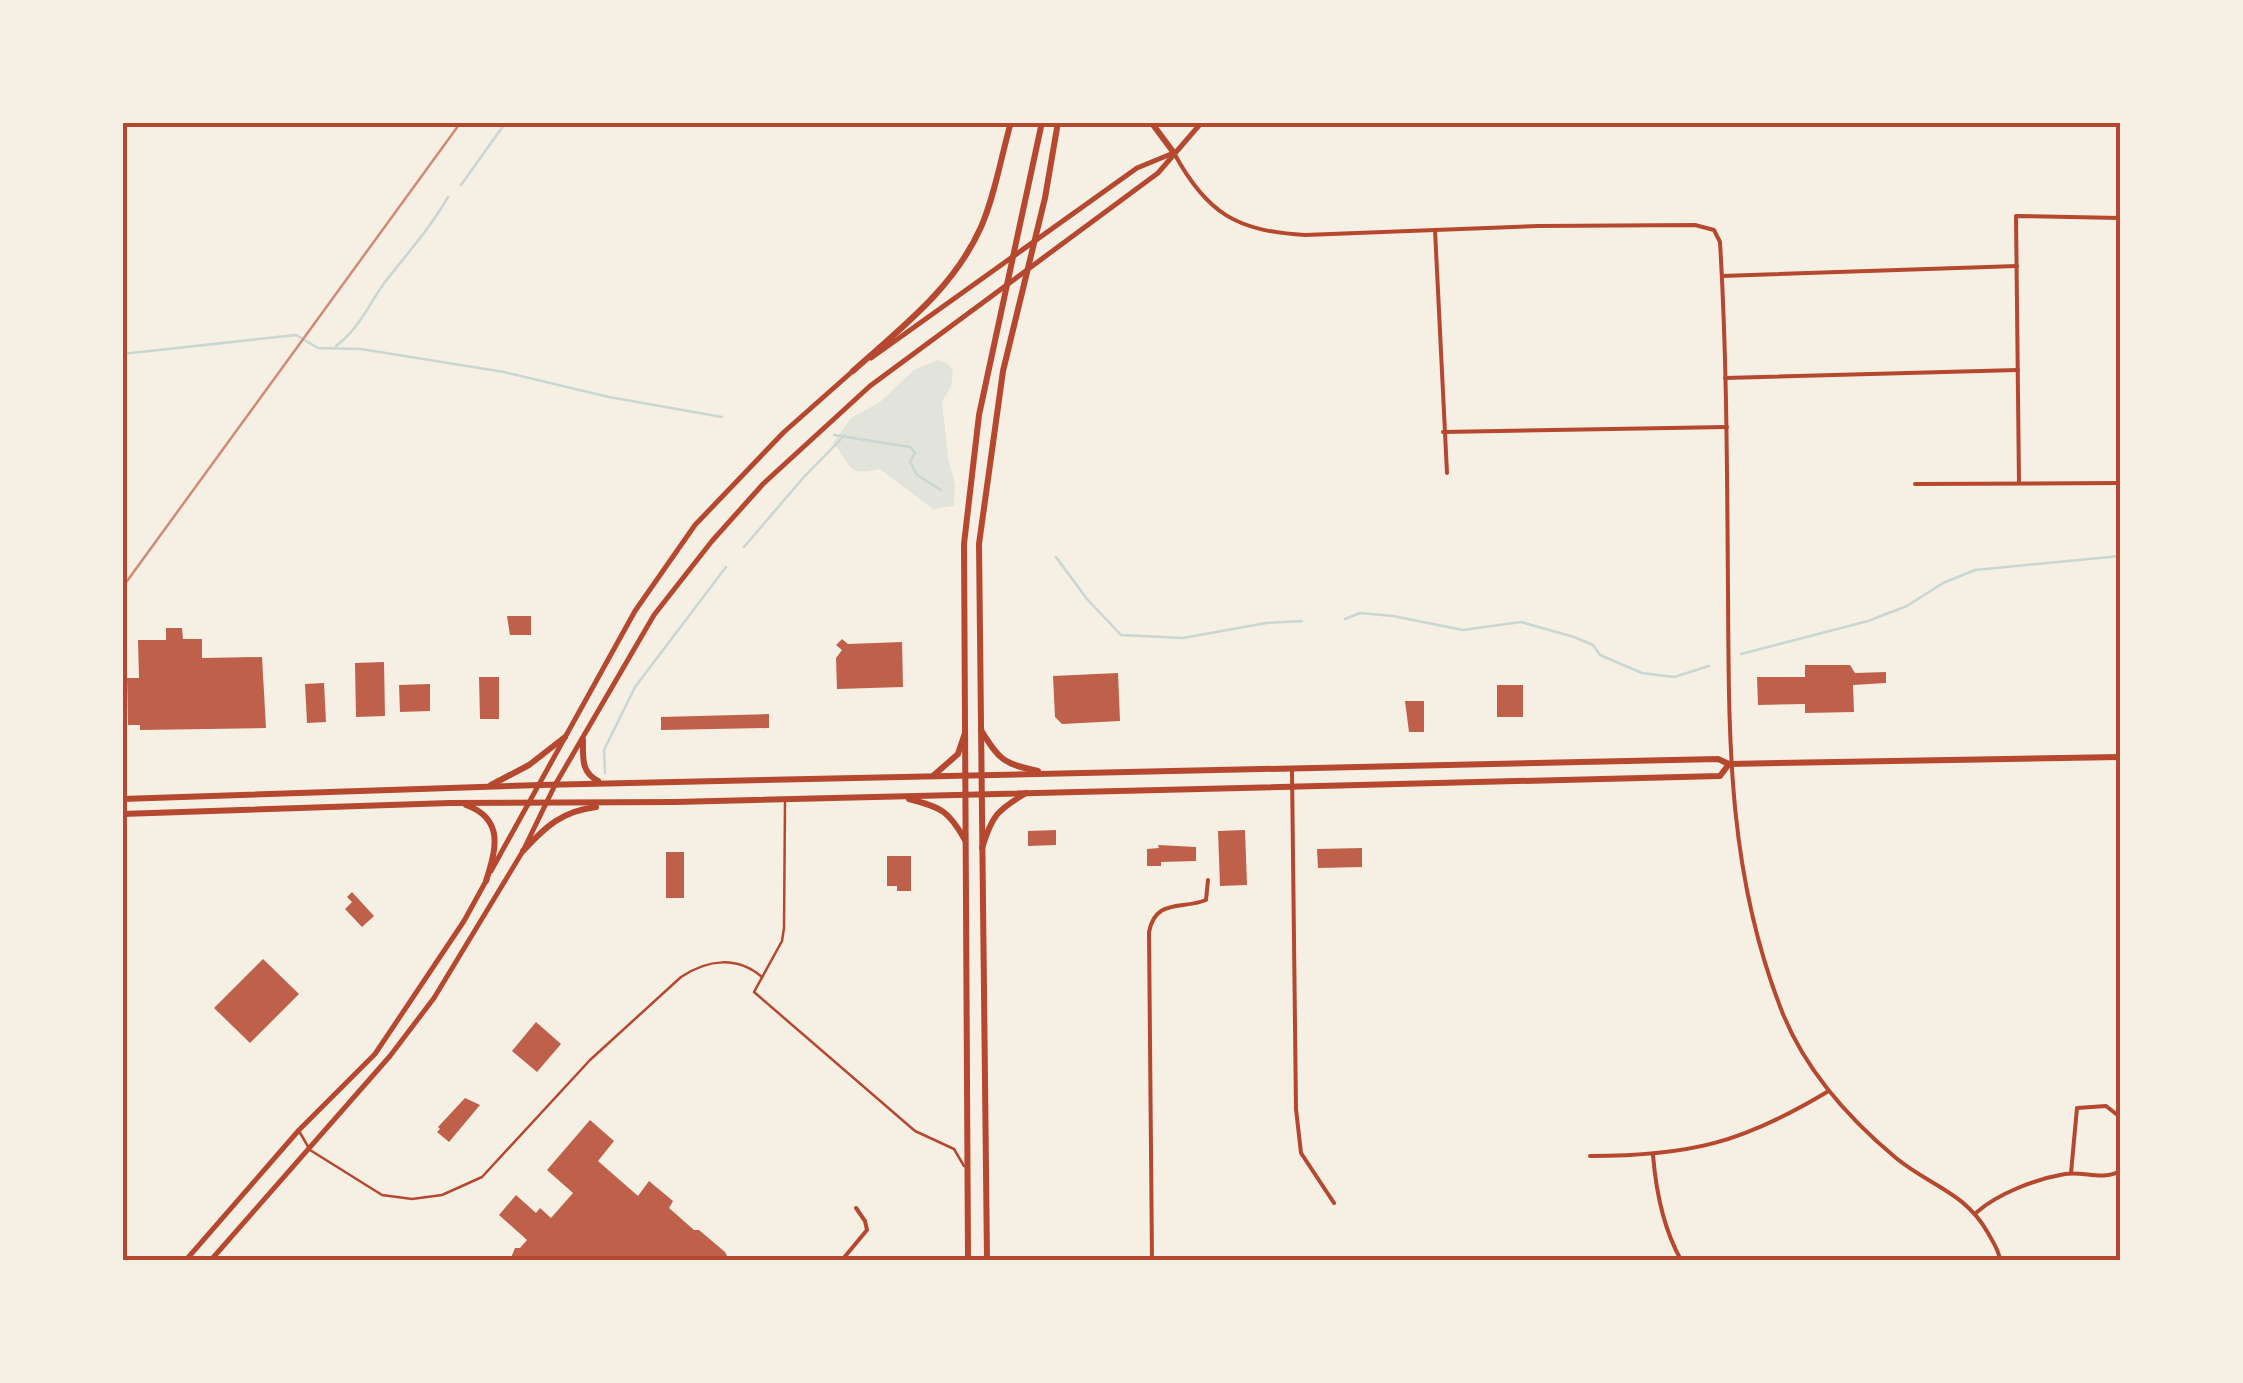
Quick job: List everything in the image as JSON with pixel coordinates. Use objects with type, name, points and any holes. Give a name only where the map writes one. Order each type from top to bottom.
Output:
[{"type":"main road","points":[[852,371],[936,296],[966,254],[982,225],[1011,122]]},
{"type":"main road","points":[[968,1260],[964,544],[979,415],[1042,122]]},
{"type":"main road","points":[[987,1260],[979,544],[1003,371],[1058,122]]},
{"type":"main road","points":[[1151,122],[1174,153]]},
{"type":"main road","points":[[981,730],[996,756],[1009,765],[1049,774]]},
{"type":"main road","points":[[932,776],[958,754],[965,733]]},
{"type":"main road","points":[[482,788],[518,772],[565,737]]},
{"type":"main road","points":[[582,740],[582,764],[587,774],[596,781],[619,784]]},
{"type":"main road","points":[[122,799],[540,785],[1718,759],[1729,764],[2120,757]]},
{"type":"main road","points":[[122,814],[1720,776],[1729,764]]},
{"type":"main road","points":[[982,848],[998,809],[1027,793]]},
{"type":"main road","points":[[898,796],[935,806],[952,816],[966,840]]},
{"type":"main road","points":[[522,850],[549,823],[566,813],[624,802]]},
{"type":"main road","points":[[460,803],[486,818],[496,842],[486,881]]},
{"type":"main road","points":[[967,945],[982,944]]},
{"type":"street","points":[[211,1260],[310,1150],[434,998],[654,615],[712,541],[764,484],[870,386],[1158,174],[1202,122]]},
{"type":"street","points":[[186,1260],[298,1130],[375,1054],[464,921],[635,610],[695,525],[784,432],[852,371],[964,295],[1137,168],[1174,153]]},
{"type":"street","points":[[1174,153],[1186,175],[1218,211],[1243,226],[1269,233],[1695,225],[1714,230],[1720,242],[1727,427],[1729,764],[1742,872],[1759,947],[1783,1014],[1827,1092],[1898,1160],[1977,1212],[2000,1260]]},
{"type":"street","points":[[2019,483],[2016,216],[2120,218]]},
{"type":"street","points":[[1436,230],[1446,473]]},
{"type":"street","points":[[1722,276],[2017,266]]},
{"type":"street","points":[[1725,378],[2018,370]]},
{"type":"street","points":[[1443,432],[1727,427]]},
{"type":"street","points":[[1915,484],[2120,483]]},
{"type":"street","points":[[1292,771],[1296,1109],[1301,1153],[1334,1203]]},
{"type":"street","points":[[1152,1260],[1149,932],[1155,915],[1163,908],[1206,900],[1208,880]]},
{"type":"street","points":[[1590,1156],[1653,1155],[1711,1146],[1786,1116],[1827,1092]]},
{"type":"street","points":[[2071,1173],[2077,1108],[2106,1106],[2120,1116]]},
{"type":"street","points":[[1653,1155],[1656,1187],[1670,1239],[1681,1260]]},
{"type":"street","points":[[1977,1212],[1993,1198],[2071,1173],[2101,1176],[2120,1172]]},
{"type":"street","points":[[842,1260],[867,1230],[856,1208]]},
{"type":"lane","points":[[784,798],[782,941],[754,992],[915,1131],[954,1149],[968,1172]]},
{"type":"lane","points":[[298,1130],[310,1150],[382,1195],[412,1199],[442,1195],[482,1177],[590,1060],[681,977],[698,966],[721,962],[746,964],[762,977]]},
{"type":"shaded area","points":[[937,360],[947,363],[953,371],[951,387],[942,401],[955,485],[954,506],[933,509],[880,469],[855,471],[833,443],[851,418],[880,402],[914,370]]},
{"type":"building","points":[[507,616],[531,616],[531,635],[510,635]]},
{"type":"building","points":[[166,628],[182,628],[183,639],[202,639],[202,658],[262,657],[266,728],[140,730],[140,725],[128,725],[127,678],[139,678],[138,640],[166,640]]},
{"type":"building","points":[[842,639],[848,644],[902,642],[903,687],[837,689],[836,658],[842,650],[836,645]]},
{"type":"building","points":[[384,662],[385,716],[356,717],[355,663]]},
{"type":"building","points":[[1805,665],[1850,665],[1855,673],[1886,672],[1886,683],[1853,685],[1854,712],[1805,713],[1805,704],[1758,705],[1757,677],[1805,677]]},
{"type":"building","points":[[1118,673],[1120,721],[1062,724],[1055,717],[1053,676]]},
{"type":"building","points":[[479,677],[499,677],[499,719],[480,719]]},
{"type":"building","points":[[324,683],[326,722],[307,723],[305,684]]},
{"type":"building","points":[[430,684],[430,711],[400,712],[399,685]]},
{"type":"building","points":[[1497,685],[1523,685],[1523,717],[1497,717]]},
{"type":"building","points":[[1405,701],[1424,701],[1424,732],[1409,732]]},
{"type":"building","points":[[769,714],[769,728],[661,730],[661,717]]},
{"type":"building","points":[[1056,830],[1056,845],[1028,846],[1028,831]]},
{"type":"building","points":[[1245,830],[1247,885],[1220,886],[1218,831]]},
{"type":"building","points":[[1158,845],[1196,847],[1196,861],[1147,866],[1147,849],[1159,848]]},
{"type":"building","points":[[1362,848],[1362,867],[1318,868],[1317,849]]},
{"type":"building","points":[[666,852],[684,852],[684,898],[666,898]]},
{"type":"building","points":[[887,856],[911,856],[911,891],[887,886]]},
{"type":"building","points":[[352,892],[374,916],[362,927],[345,909],[352,902],[347,897]]},
{"type":"building","points":[[263,959],[299,994],[250,1043],[214,1008]]},
{"type":"building","points":[[536,1022],[561,1044],[537,1072],[512,1051]]},
{"type":"building","points":[[465,1098],[480,1105],[449,1142],[437,1132],[438,1127]]},
{"type":"building","points":[[590,1120],[614,1141],[598,1161],[638,1196],[649,1181],[673,1201],[669,1208],[725,1252],[729,1260],[510,1260],[515,1248],[527,1240],[499,1215],[516,1195],[536,1213],[540,1208],[551,1218],[573,1193],[547,1170]]},
{"type":"waterway","points":[[461,185],[506,122]]},
{"type":"waterway","points":[[336,346],[357,324],[448,197]]},
{"type":"waterway","points":[[122,354],[296,335],[318,348],[361,349],[504,372],[609,397],[722,417]]},
{"type":"waterway","points":[[834,435],[910,447],[915,453],[910,462],[917,475],[941,490]]},
{"type":"waterway","points":[[744,547],[845,435]]},
{"type":"waterway","points":[[1741,654],[1868,621],[1907,606],[1943,583],[1975,570],[2120,556]]},
{"type":"waterway","points":[[1056,557],[1087,599],[1121,635],[1183,638],[1266,623],[1302,621]]},
{"type":"waterway","points":[[605,773],[604,750],[635,687],[726,567]]},
{"type":"waterway","points":[[1345,619],[1360,613],[1393,616],[1463,630],[1521,622],[1593,645],[1600,655],[1642,673],[1674,677],[1709,666]]},
{"type":"railway","points":[[122,588],[461,122]]}]
